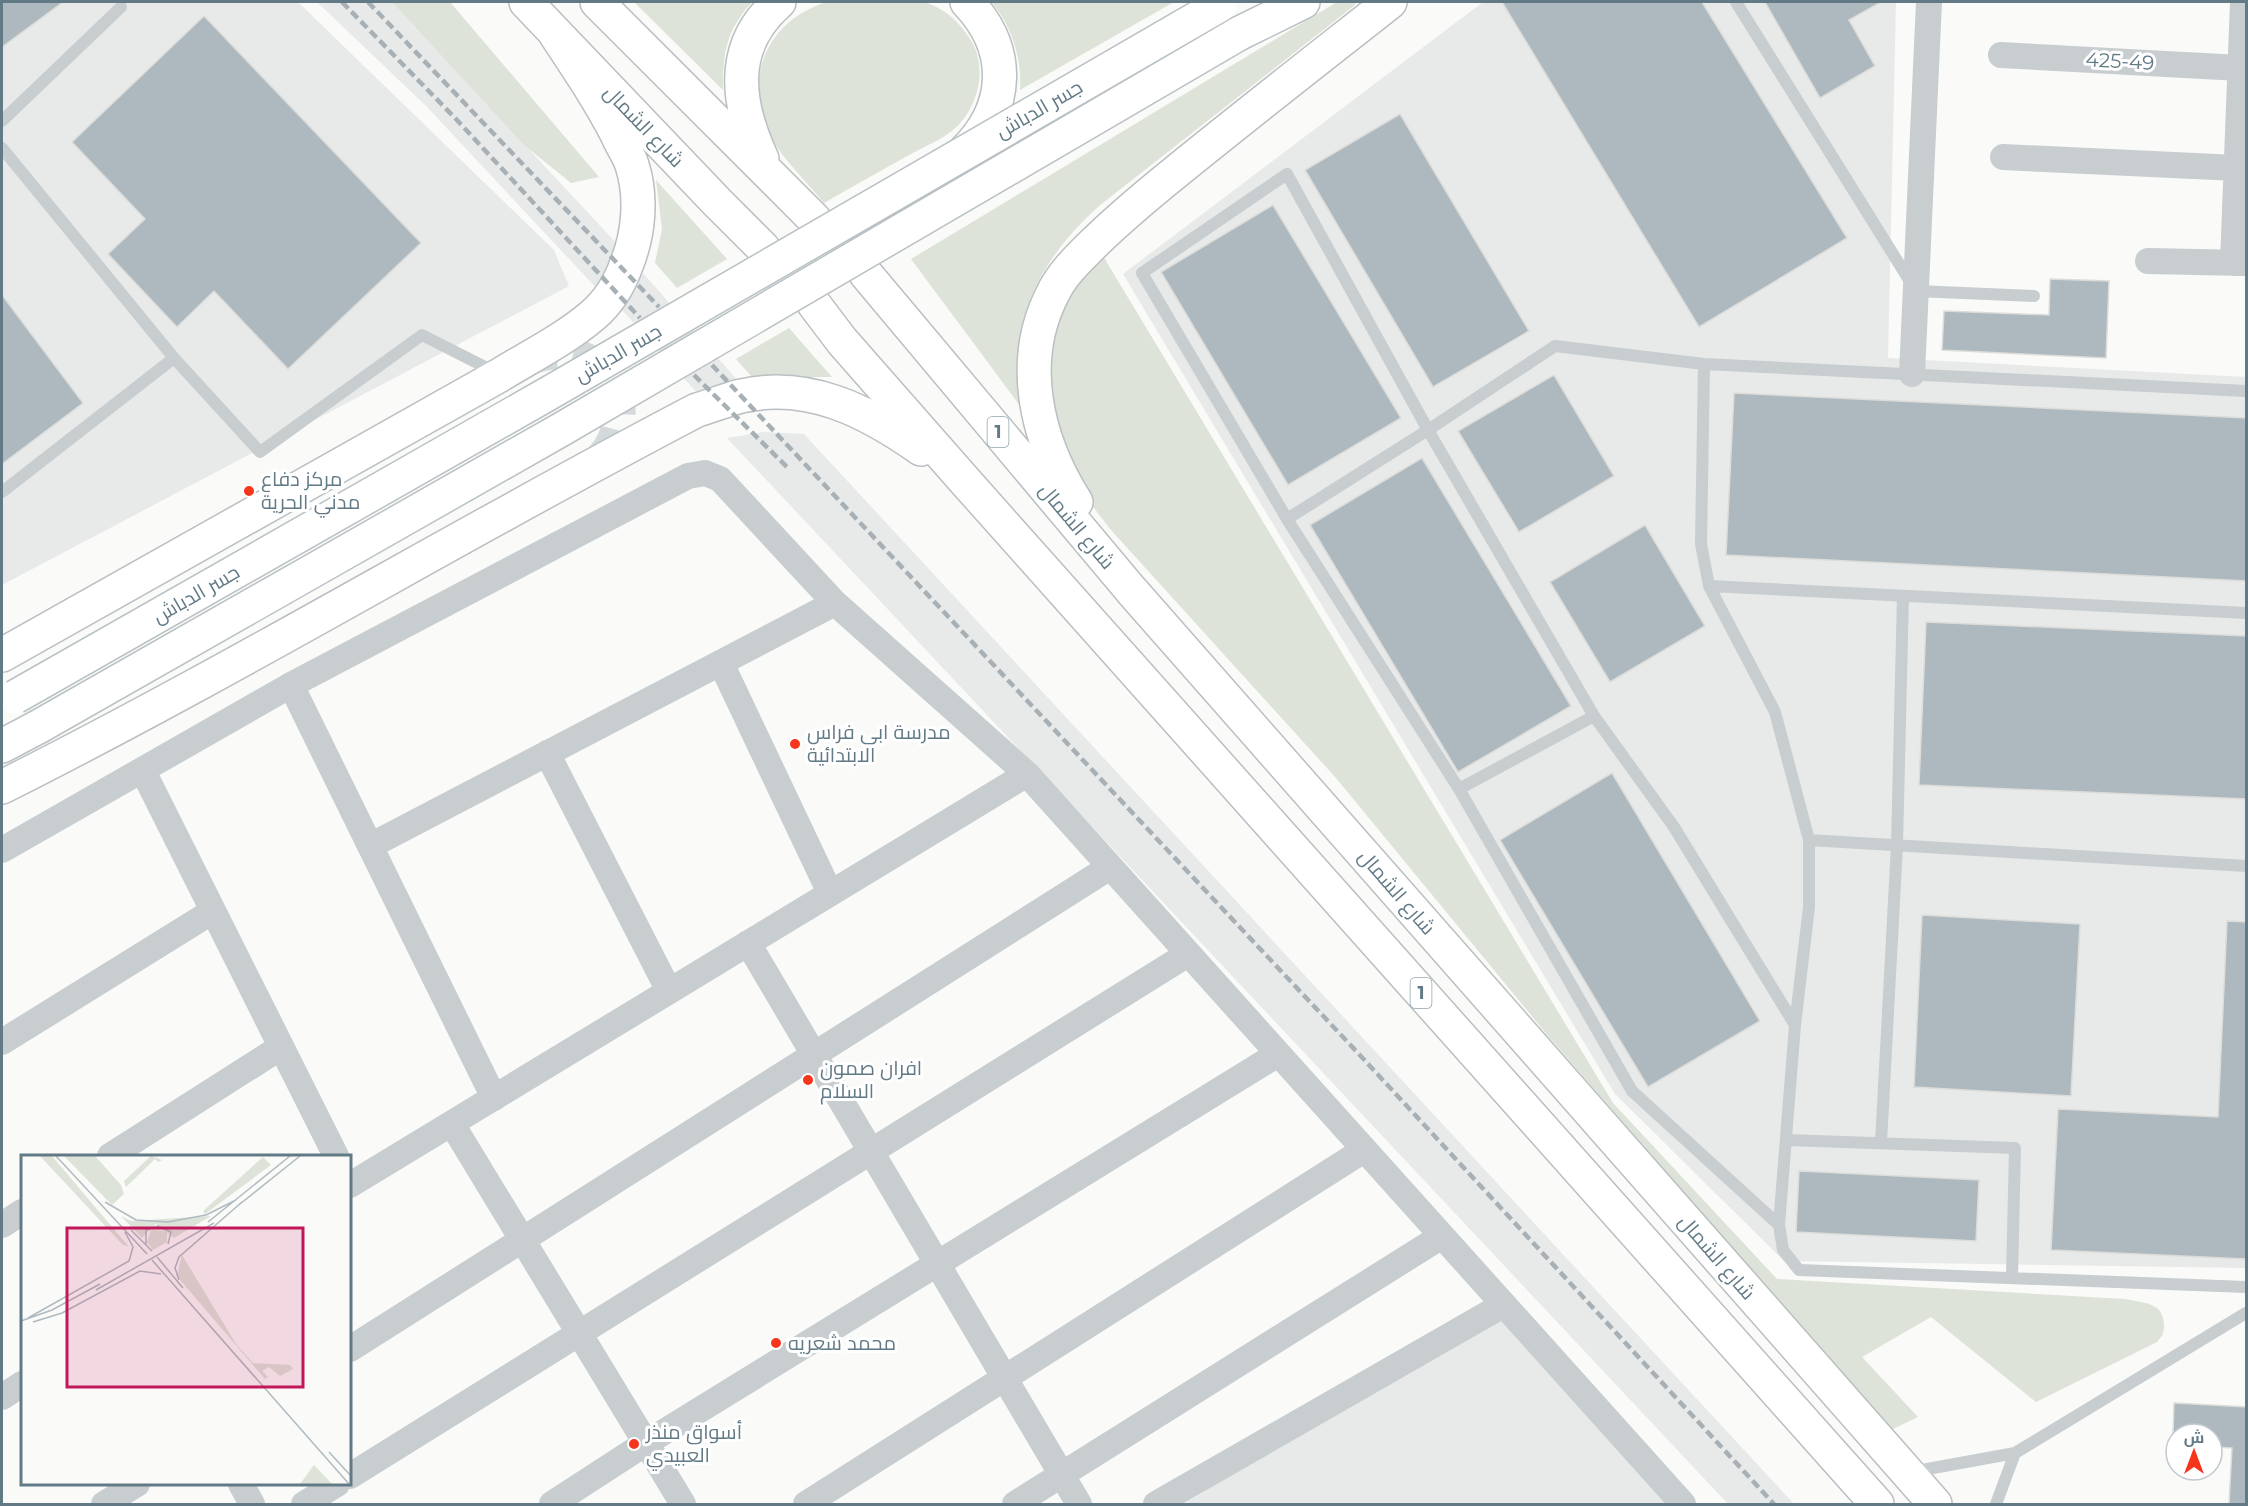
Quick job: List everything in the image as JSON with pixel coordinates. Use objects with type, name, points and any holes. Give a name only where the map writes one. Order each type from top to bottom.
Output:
[{"type":"main road","name":"شارع الشمال","points":[[526,2],[709,194],[764,248]]},
{"type":"main road","points":[[597,2],[814,219]]},
{"type":"main road","points":[[963,153],[981,134],[992,117],[999,80],[998,53],[993,37],[985,23],[967,2]]},
{"type":"main road","name":"جسر الدباش","points":[[2,746],[583,417],[1240,33],[1303,2]]},
{"type":"main road","points":[[1131,590],[1057,469],[1040,425],[1034,379],[1035,356],[1038,335],[1051,297],[1067,271],[1124,214],[1390,2]]},
{"type":"main road","name":"جسر الدباش","points":[[8,701],[555,390],[1223,3]]},
{"type":"main road","points":[[770,11],[752,37],[744,58],[742,94],[744,113],[753,139],[778,182]]},
{"type":"main road","points":[[2,654],[500,375],[570,332],[594,315],[608,300],[625,271],[636,229],[638,203],[632,164],[607,115],[556,35]]},
{"type":"main road","name":"شارع الشمال","points":[[866,274],[1131,590],[1935,1504]]},
{"type":"main road","name":"1","points":[[814,304],[842,341],[965,481],[1877,1504]]},
{"type":"main road","points":[[2,787],[176,696],[674,422],[697,410],[722,402],[742,396],[773,394],[808,396],[837,402],[863,412],[889,427],[965,481]]},
{"type":"street","points":[[1912,374],[1929,2]]},
{"type":"street","points":[[2148,261],[2240,263],[2243,2]]},
{"type":"street","name":"425-49","points":[[2001,55],[2242,55]]},
{"type":"street","points":[[2003,157],[2240,155]]},
{"type":"street","points":[[2,850],[291,685],[688,476],[705,473],[720,479],[835,603],[1027,774],[1683,1504]]},
{"type":"street","points":[[370,846],[835,603]]},
{"type":"street","points":[[721,663],[830,893]]},
{"type":"street","points":[[291,685],[494,1098]]},
{"type":"street","points":[[547,753],[669,991]]},
{"type":"street","points":[[143,771],[335,1155]]},
{"type":"street","points":[[351,1184],[1027,774]]},
{"type":"street","points":[[351,1348],[1110,867]]},
{"type":"street","points":[[2,1042],[213,911]]},
{"type":"street","points":[[748,943],[1079,1504]]},
{"type":"street","points":[[351,1475],[1188,954]]},
{"type":"street","points":[[112,1155],[281,1047]]},
{"type":"street","points":[[552,1504],[646,1443],[1278,1054]]},
{"type":"street","points":[[452,1124],[683,1504]]},
{"type":"street","points":[[806,1504],[1364,1150]]},
{"type":"street","points":[[2,1226],[21,1213]]},
{"type":"street","points":[[1015,1504],[1442,1236]]},
{"type":"street","points":[[1156,1504],[1503,1305]]},
{"type":"street","points":[[2,1397],[21,1385]]},
{"type":"street","points":[[104,1504],[135,1485]]},
{"type":"street","points":[[242,1485],[252,1504]]},
{"type":"street","points":[[304,1504],[336,1485]]},
{"type":"lane","points":[[1736,2],[1916,291],[2034,296]]},
{"type":"lane","points":[[2,121],[121,7]]},
{"type":"lane","points":[[2,148],[174,358],[260,452],[422,335],[500,375]]},
{"type":"lane","points":[[1779,1225],[1632,1091],[1459,789],[1287,519],[1143,273],[1287,174],[1428,430],[1594,716],[1674,826],[1795,1025]]},
{"type":"lane","points":[[1287,519],[1555,346],[1704,364],[2247,392]]},
{"type":"lane","points":[[2,492],[174,358]]},
{"type":"lane","points":[[1704,364],[1701,544],[1709,586],[1775,712],[1809,840],[1809,907],[1795,1025],[1779,1225],[1783,1250],[1799,1270],[2247,1287]]},
{"type":"lane","points":[[1709,586],[2247,613]]},
{"type":"lane","points":[[1881,1143],[1897,845],[1904,596]]},
{"type":"lane","points":[[1459,789],[1594,716]]},
{"type":"lane","points":[[1809,840],[2247,866]]},
{"type":"lane","points":[[1787,1140],[2014,1148],[2012,1278]]},
{"type":"lane","points":[[1907,1473],[2014,1453],[2247,1313]]},
{"type":"lane","points":[[1996,1504],[2014,1453]]},
{"type":"shaded area","points":[[2,2],[298,2],[554,250],[569,286],[2,585]]},
{"type":"shaded area","points":[[317,2],[392,2],[619,246],[600,292],[426,106]]},
{"type":"shaded area","points":[[392,2],[450,2],[599,177],[571,183],[524,145]]},
{"type":"shaded area","points":[[634,2],[752,2],[731,33],[725,53],[723,90]]},
{"type":"shaded area","points":[[827,2],[924,2],[940,9],[954,19],[974,46],[978,57],[979,80],[968,113],[953,130],[824,203],[785,158],[772,139],[760,109],[758,89],[760,69],[777,35],[790,21],[807,10]]},
{"type":"shaded area","points":[[991,2],[1174,2],[1020,90],[1019,66],[1014,43],[1005,21]]},
{"type":"shaded area","points":[[1337,2],[1356,2],[1099,206],[1068,238],[1043,273],[1026,312],[1018,362],[1021,407],[911,259]]},
{"type":"shaded area","points":[[1483,2],[1896,2],[1888,358],[2246,377],[2246,1268],[1784,1261],[1615,1094],[1123,274]]},
{"type":"shaded area","points":[[656,180],[727,259],[677,288],[655,263],[662,229]]},
{"type":"shaded area","points":[[1103,256],[1613,1103],[1777,1279],[2125,1299],[2151,1305],[2160,1312],[2163,1317],[2164,1330],[2157,1342],[2036,1402],[1931,1317],[1862,1357],[1918,1417],[1891,1430],[1549,1037],[1336,778],[1111,530],[1087,499],[1052,421],[1050,340],[1073,285]]},
{"type":"shaded area","points":[[643,273],[739,382],[699,395],[622,310]]},
{"type":"shaded area","points":[[789,328],[832,377],[752,377],[736,359]]},
{"type":"shaded area","points":[[763,432],[804,434],[1794,1504],[1728,1504],[727,438]]},
{"type":"shaded area","points":[[1503,1305],[1683,1504],[1184,1504]]},
{"type":"building","points":[[2,2],[63,2],[2,47]]},
{"type":"building","points":[[1502,2],[1702,2],[1847,238],[1699,327]]},
{"type":"building","points":[[1765,2],[1881,2],[1849,20],[1875,66],[1820,98]]},
{"type":"building","points":[[204,16],[421,243],[288,369],[214,291],[177,327],[108,254],[145,219],[72,142]]},
{"type":"building","points":[[1400,114],[1529,331],[1433,387],[1305,170]]},
{"type":"building","points":[[1273,205],[1401,418],[1288,485],[1161,272]]},
{"type":"building","points":[[2050,279],[2109,281],[2106,358],[1942,350],[1944,311],[2049,315]]},
{"type":"building","points":[[2,295],[83,403],[2,464]]},
{"type":"building","points":[[1554,375],[1614,476],[1519,532],[1458,431]]},
{"type":"building","points":[[1734,393],[2247,418],[2247,581],[1726,555]]},
{"type":"building","points":[[1422,458],[1571,706],[1458,772],[1310,525]]},
{"type":"building","points":[[1645,525],[1705,626],[1610,682],[1550,582]]},
{"type":"building","points":[[1926,622],[2247,636],[2247,799],[1919,785]]},
{"type":"building","points":[[1612,773],[1760,1021],[1648,1087],[1500,840]]},
{"type":"building","points":[[1922,915],[2080,924],[2071,1096],[1914,1087]]},
{"type":"building","points":[[2227,921],[2247,922],[2247,1259],[2051,1250],[2058,1109],[2218,1117]]},
{"type":"building","points":[[1799,1171],[1979,1180],[1976,1241],[1796,1232]]},
{"type":"building","points":[[2174,1403],[2247,1407],[2247,1504],[2229,1504],[2232,1448],[2224,1448],[2224,1422],[2173,1422]]},
{"type":"tunnel","points":[[525,360],[550,353],[575,355],[593,363],[606,375],[615,390],[619,406],[618,423],[613,440],[604,455],[590,468]]},
{"type":"railway","points":[[342,2],[456,119],[640,318]]},
{"type":"railway","points":[[368,2],[659,307]]},
{"type":"railway","points":[[712,365],[1357,1052],[1774,1504]]},
{"type":"railway","points":[[694,375],[787,467]]},
{"type":"place","name":"مركز دفاع مدني الحرية","points":[[249,491]]},
{"type":"place","name":"مدرسة ابي فراس الابتدائية","points":[[795,744]]},
{"type":"place","name":"افران صمون السلام","points":[[808,1080]]},
{"type":"place","name":"محمد شعريه","points":[[776,1343]]},
{"type":"place","name":"أسواق منذر العبيدي","points":[[634,1444]]}]
